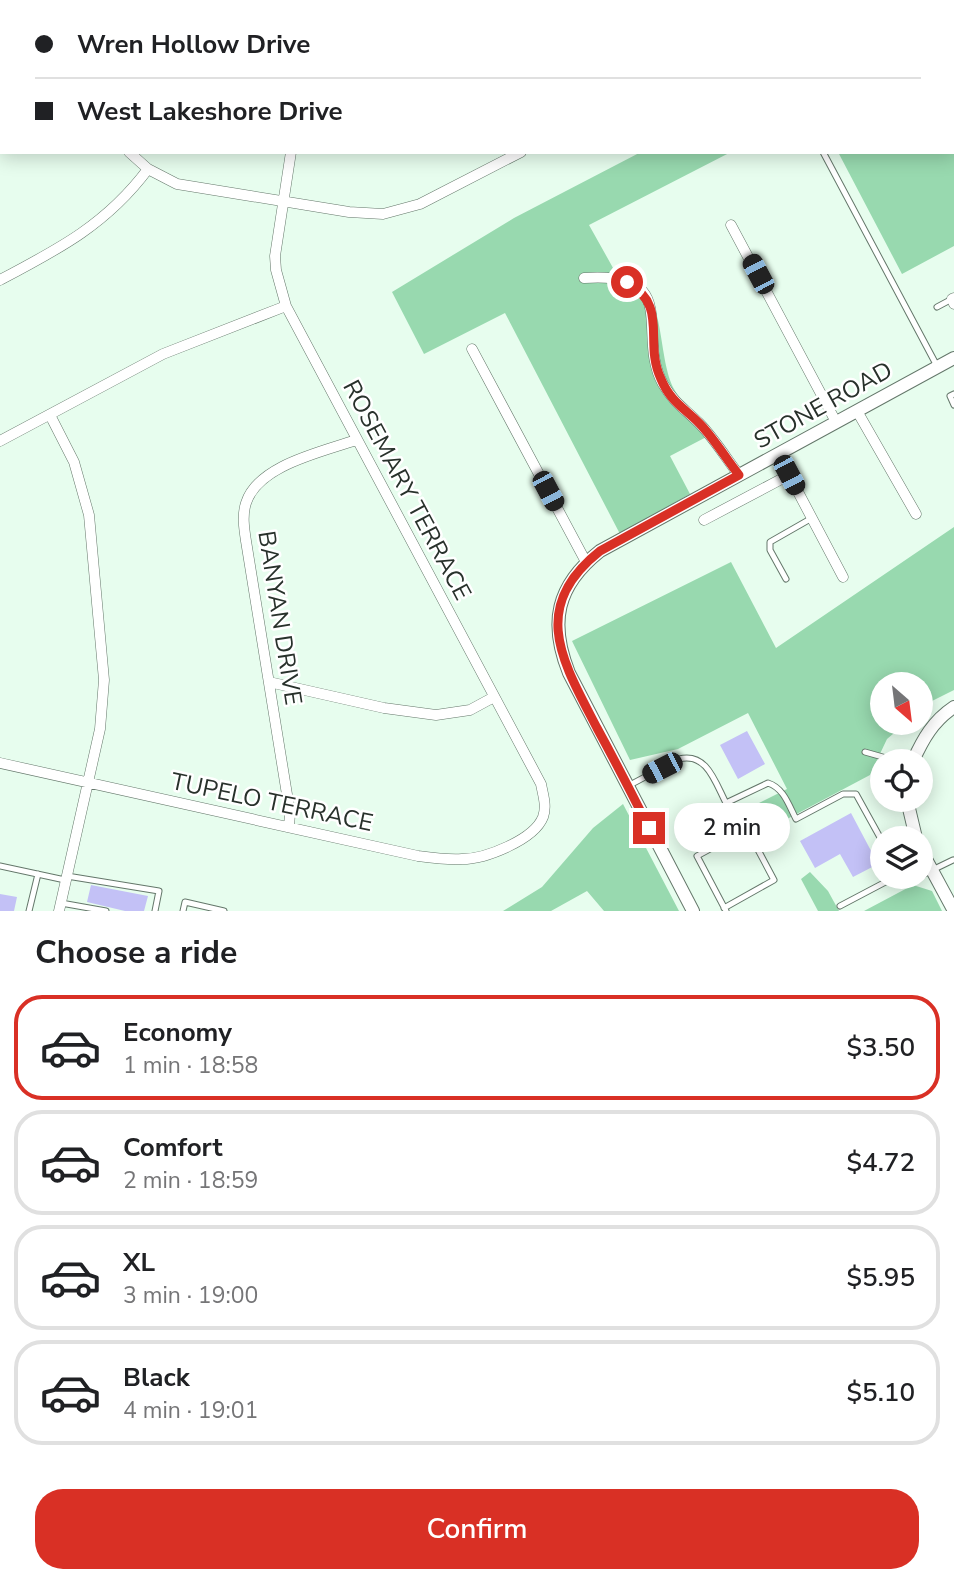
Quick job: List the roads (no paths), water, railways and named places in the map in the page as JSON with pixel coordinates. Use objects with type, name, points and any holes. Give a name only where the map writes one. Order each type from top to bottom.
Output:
[{"type":"street","points":[[131,154],[148,169],[177,184],[370,214],[399,211],[445,193],[517,154]]},
{"type":"street","name":"ROSEMARY TERRACE","points":[[291,154],[275,256],[286,306],[541,784],[545,807],[542,818],[531,832]]},
{"type":"street","points":[[0,280],[87,231],[113,210],[148,169]]},
{"type":"street","points":[[732,225],[836,422]]},
{"type":"street","points":[[584,278],[611,278],[627,282],[646,295],[652,310],[654,362],[661,380],[674,402],[699,423],[739,475]]},
{"type":"street","points":[[0,441],[163,354],[286,306]]},
{"type":"street","points":[[472,349],[586,562]]},
{"type":"street","name":"STONE ROAD","points":[[693,911],[562,655],[557,626],[559,612],[572,579],[586,562],[600,551],[954,358]]},
{"type":"street","points":[[857,411],[916,514]]},
{"type":"street","points":[[50,415],[74,462],[82,485],[91,531],[104,680],[100,729],[60,907]]},
{"type":"street","name":"BANYAN DRIVE","points":[[289,827],[290,813],[245,533],[245,505],[255,486],[272,472],[356,440]]},
{"type":"street","points":[[778,454],[843,577]]},
{"type":"street","points":[[704,520],[789,475]]},
{"type":"street","points":[[269,682],[384,708],[436,715],[470,710],[494,698]]},
{"type":"street","points":[[920,749],[929,730],[954,707]]},
{"type":"street","name":"TUPELO TERRACE","points":[[0,763],[418,856],[443,859],[475,858],[531,832]]},
{"type":"street","points":[[933,885],[954,911]]},
{"type":"lane","points":[[824,154],[937,367]]},
{"type":"lane","points":[[937,307],[953,300]]},
{"type":"lane","points":[[954,394],[950,396],[954,405]]},
{"type":"lane","points":[[786,579],[770,550],[770,542],[812,518]]},
{"type":"lane","points":[[865,751],[870,753]]},
{"type":"lane","points":[[628,786],[687,757],[704,762],[726,803],[768,783],[776,785],[782,792],[796,819],[843,794],[856,794],[874,826]]},
{"type":"lane","points":[[747,829],[775,880],[725,909],[697,856],[747,829]]},
{"type":"lane","points":[[933,869],[953,858]]},
{"type":"lane","points":[[0,866],[159,891],[155,911]]},
{"type":"lane","points":[[29,911],[38,874]]},
{"type":"lane","points":[[840,906],[872,889]]},
{"type":"lane","points":[[183,911],[185,902],[224,911]]},
{"type":"lane","points":[[60,907],[106,911]]}]
